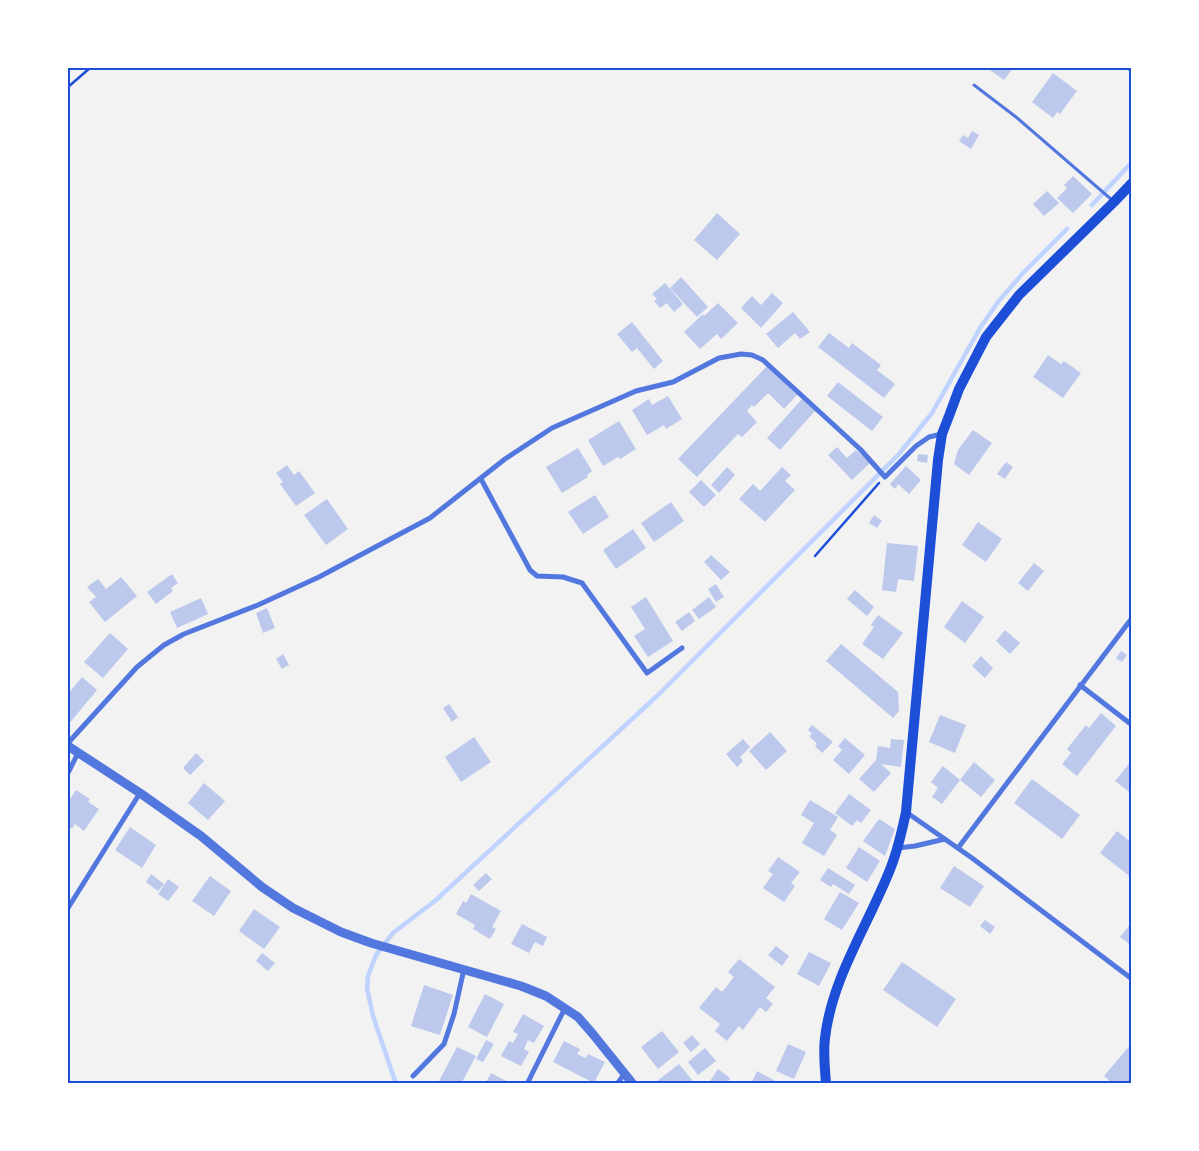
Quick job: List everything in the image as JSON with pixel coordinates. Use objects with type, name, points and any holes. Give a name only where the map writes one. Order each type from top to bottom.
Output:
[{"type":"main road","points":[[826,1084],[825,1038],[829,1014],[842,974],[891,868],[898,848],[906,812],[938,460],[942,434],[959,389],[986,337],[1019,295],[1112,200],[1132,183]]},
{"type":"street","points":[[633,1084],[578,1017],[546,996],[521,986],[374,944],[341,932],[293,908],[262,887],[201,836],[68,745],[137,667],[164,645],[184,634],[258,605],[318,577],[430,518],[481,480],[505,459],[552,428],[636,391],[673,382],[719,358],[741,354],[752,355],[763,360],[860,450],[885,476],[916,446],[929,437],[942,434]]},
{"type":"street","points":[[481,480],[530,570],[537,576],[563,577],[582,583],[647,673],[682,648]]},
{"type":"street","points":[[958,848],[1132,618]]},
{"type":"street","points":[[1080,685],[1132,725]]},
{"type":"street","points":[[68,773],[78,753]]},
{"type":"street","points":[[68,908],[140,793]]},
{"type":"street","points":[[906,812],[958,848],[1132,980]]},
{"type":"street","points":[[898,848],[945,839]]},
{"type":"street","points":[[413,1076],[444,1044],[454,1014],[464,969]]},
{"type":"street","points":[[527,1084],[565,1008]]},
{"type":"street","points":[[617,1084],[624,1073]]},
{"type":"lane","points":[[974,85],[1016,117],[1112,200]]},
{"type":"path","points":[[68,87],[90,68]]},
{"type":"path","points":[[1126,68],[1132,71]]},
{"type":"path","points":[[815,556],[885,476]]},
{"type":"building","points":[[987,68],[1013,68],[1004,80]]},
{"type":"building","points":[[1053,73],[1077,91],[1060,114],[1057,112],[1053,118],[1032,102]]},
{"type":"building","points":[[972,131],[979,135],[971,149],[959,141],[963,135],[968,138]]},
{"type":"building","points":[[1073,176],[1092,194],[1073,213],[1057,198],[1067,188],[1064,185]]},
{"type":"building","points":[[1047,191],[1059,203],[1044,216],[1033,204]]},
{"type":"building","points":[[717,213],[740,234],[717,260],[694,240]]},
{"type":"building","points":[[681,277],[708,307],[697,317],[670,288]]},
{"type":"building","points":[[665,283],[683,304],[674,312],[667,303],[660,308],[654,301],[657,299],[652,294]]},
{"type":"building","points":[[772,293],[783,303],[761,328],[741,308],[752,296],[761,305]]},
{"type":"building","points":[[718,303],[738,323],[721,339],[717,334],[700,349],[684,332]]},
{"type":"building","points":[[793,312],[810,332],[800,339],[795,333],[778,348],[766,334]]},
{"type":"building","points":[[632,322],[663,361],[654,369],[637,348],[632,352],[617,334]]},
{"type":"building","points":[[829,333],[849,348],[852,343],[881,365],[877,370],[895,384],[884,398],[818,347]]},
{"type":"building","points":[[1048,355],[1061,364],[1064,361],[1081,373],[1063,398],[1033,377]]},
{"type":"building","points":[[767,366],[797,395],[784,409],[768,393],[754,407],[752,405],[747,411],[757,422],[742,437],[738,434],[697,477],[678,459]]},
{"type":"building","points":[[838,382],[883,417],[872,431],[827,396]]},
{"type":"building","points":[[668,396],[682,419],[666,429],[664,425],[647,435],[632,410],[649,399],[652,405]]},
{"type":"building","points":[[802,399],[815,411],[780,450],[767,438]]},
{"type":"building","points":[[619,421],[636,449],[620,459],[618,457],[603,466],[588,440]]},
{"type":"building","points":[[973,430],[992,443],[969,475],[954,464],[958,450]]},
{"type":"building","points":[[837,447],[847,458],[856,450],[870,463],[852,480],[828,455]]},
{"type":"building","points":[[578,448],[592,471],[587,475],[588,477],[562,493],[546,467]]},
{"type":"building","points":[[918,454],[928,455],[927,463],[917,461]]},
{"type":"building","points":[[1006,462],[1013,467],[1005,479],[997,474]]},
{"type":"building","points":[[287,465],[294,475],[299,471],[315,493],[296,506],[280,484],[283,482],[276,473]]},
{"type":"building","points":[[906,466],[921,480],[909,494],[898,484],[895,489],[890,484]]},
{"type":"building","points":[[727,467],[735,475],[719,493],[711,485]]},
{"type":"building","points":[[782,467],[791,475],[785,481],[795,490],[765,522],[739,499],[753,484],[760,491]]},
{"type":"building","points":[[701,480],[716,495],[704,507],[689,492]]},
{"type":"building","points":[[595,495],[609,517],[583,534],[568,512]]},
{"type":"building","points":[[327,499],[348,529],[326,545],[304,515]]},
{"type":"building","points":[[671,502],[684,521],[654,542],[641,523]]},
{"type":"building","points":[[874,515],[882,521],[877,528],[869,523]]},
{"type":"building","points":[[978,522],[1002,539],[986,562],[962,545]]},
{"type":"building","points":[[633,529],[646,548],[616,569],[603,550]]},
{"type":"building","points":[[887,543],[918,546],[914,581],[898,579],[896,592],[882,590]]},
{"type":"building","points":[[711,555],[730,572],[721,580],[704,562]]},
{"type":"building","points":[[1034,563],[1044,571],[1028,591],[1018,583]]},
{"type":"building","points":[[172,574],[178,583],[171,588],[173,591],[156,604],[147,592]]},
{"type":"building","points":[[121,577],[137,596],[105,622],[89,602],[96,597],[87,587],[98,579],[106,589]]},
{"type":"building","points":[[716,584],[724,597],[716,602],[708,589]]},
{"type":"building","points":[[855,590],[874,607],[867,616],[847,599]]},
{"type":"building","points":[[646,597],[673,641],[648,657],[634,636],[645,629],[631,607]]},
{"type":"building","points":[[709,597],[716,607],[699,619],[692,610]]},
{"type":"building","points":[[201,598],[208,614],[177,628],[170,612]]},
{"type":"building","points":[[962,601],[984,617],[965,643],[944,627]]},
{"type":"building","points":[[267,608],[275,628],[263,633],[256,613]]},
{"type":"building","points":[[689,612],[695,621],[682,631],[675,622]]},
{"type":"building","points":[[878,615],[903,633],[883,659],[862,644],[874,627],[871,625]]},
{"type":"building","points":[[1005,630],[1020,643],[1010,654],[996,641]]},
{"type":"building","points":[[110,633],[128,649],[103,678],[84,662]]},
{"type":"building","points":[[841,644],[898,692],[899,711],[893,718],[826,661]]},
{"type":"building","points":[[1121,651],[1127,655],[1122,662],[1116,658]]},
{"type":"building","points":[[283,654],[289,665],[282,669],[276,659]]},
{"type":"building","points":[[981,656],[993,668],[985,678],[972,666]]},
{"type":"building","points":[[82,677],[97,690],[68,725],[68,694]]},
{"type":"building","points":[[449,704],[458,717],[452,722],[443,708]]},
{"type":"building","points":[[1101,713],[1116,726],[1077,776],[1062,764],[1071,753],[1067,749],[1086,725],[1089,728]]},
{"type":"building","points":[[940,715],[966,725],[955,753],[929,742]]},
{"type":"building","points":[[812,725],[833,742],[822,753],[809,736],[812,734],[808,730]]},
{"type":"building","points":[[770,732],[787,751],[766,770],[749,751]]},
{"type":"building","points":[[474,737],[491,762],[461,782],[445,757]]},
{"type":"building","points":[[845,738],[865,755],[849,774],[833,760],[842,750],[838,746]]},
{"type":"building","points":[[743,739],[750,747],[740,757],[743,761],[737,767],[726,754]]},
{"type":"building","points":[[891,739],[904,740],[901,767],[881,764],[891,773],[874,792],[859,779],[876,760],[878,746],[890,748]]},
{"type":"building","points":[[196,753],[204,761],[190,775],[183,768]]},
{"type":"building","points":[[1132,760],[1132,794],[1115,781]]},
{"type":"building","points":[[974,762],[995,780],[981,797],[960,780]]},
{"type":"building","points":[[943,766],[960,780],[942,804],[932,797],[938,788],[931,782]]},
{"type":"building","points":[[1032,779],[1080,815],[1062,839],[1014,803]]},
{"type":"building","points":[[204,783],[225,801],[208,820],[188,803]]},
{"type":"building","points":[[76,790],[90,799],[88,802],[99,809],[84,831],[75,824],[72,829],[68,826],[68,802]]},
{"type":"building","points":[[849,794],[871,810],[861,823],[857,820],[852,826],[835,813]]},
{"type":"building","points":[[810,800],[838,817],[830,830],[837,835],[824,856],[802,843],[814,823],[801,815]]},
{"type":"building","points":[[879,819],[895,829],[885,856],[863,841]]},
{"type":"building","points":[[130,827],[156,845],[142,868],[115,850]]},
{"type":"building","points":[[1117,831],[1132,843],[1132,878],[1100,853]]},
{"type":"building","points":[[859,847],[880,861],[867,882],[846,868]]},
{"type":"building","points":[[778,857],[800,872],[791,883],[795,886],[784,902],[763,888],[773,874],[768,871]]},
{"type":"building","points":[[954,866],[984,886],[970,907],[940,888]]},
{"type":"building","points":[[828,868],[855,885],[849,894],[833,884],[831,887],[820,880]]},
{"type":"building","points":[[486,873],[492,879],[479,891],[473,885]]},
{"type":"building","points":[[151,874],[164,884],[158,891],[146,882]]},
{"type":"building","points":[[210,876],[231,891],[214,916],[192,901]]},
{"type":"building","points":[[168,879],[179,887],[168,901],[158,894]]},
{"type":"building","points":[[840,892],[859,903],[842,930],[824,919]]},
{"type":"building","points":[[471,894],[501,911],[492,927],[496,929],[490,939],[473,929],[475,925],[456,914],[463,901],[466,903]]},
{"type":"building","points":[[254,909],[280,927],[264,949],[239,931]]},
{"type":"building","points":[[985,920],[995,927],[990,934],[980,926]]},
{"type":"building","points":[[1132,922],[1132,946],[1120,937]]},
{"type":"building","points":[[522,924],[547,937],[543,946],[535,942],[529,953],[511,944]]},
{"type":"building","points":[[776,946],[789,956],[782,966],[768,955]]},
{"type":"building","points":[[809,952],[831,963],[819,986],[797,974]]},
{"type":"building","points":[[262,953],[275,963],[268,971],[256,961]]},
{"type":"building","points":[[739,959],[775,987],[766,998],[773,1004],[766,1012],[760,1007],[743,1030],[739,1026],[727,1041],[715,1031],[720,1024],[699,1008],[716,987],[722,992],[734,977],[728,972]]},
{"type":"building","points":[[902,962],[956,999],[937,1027],[883,990]]},
{"type":"building","points":[[424,985],[453,995],[440,1035],[411,1026]]},
{"type":"building","points":[[485,994],[504,1004],[487,1037],[468,1027]]},
{"type":"building","points":[[523,1014],[544,1026],[534,1043],[528,1040],[524,1049],[529,1052],[521,1066],[501,1056],[509,1041],[513,1043],[518,1034],[513,1032]]},
{"type":"building","points":[[662,1031],[679,1052],[658,1069],[641,1047]]},
{"type":"building","points":[[692,1035],[700,1044],[691,1052],[683,1043]]},
{"type":"building","points":[[486,1040],[494,1044],[483,1062],[476,1059]]},
{"type":"building","points":[[564,1041],[580,1049],[577,1054],[586,1058],[588,1054],[605,1062],[594,1083],[553,1062]]},
{"type":"building","points":[[1132,1043],[1132,1084],[1113,1084],[1104,1076]]},
{"type":"building","points":[[788,1044],[806,1052],[794,1079],[776,1071]]},
{"type":"building","points":[[457,1047],[476,1056],[461,1084],[444,1084],[439,1081]]},
{"type":"building","points":[[705,1048],[716,1061],[698,1075],[688,1062]]},
{"type":"building","points":[[679,1064],[693,1081],[690,1084],[658,1084],[656,1082]]},
{"type":"building","points":[[718,1069],[730,1078],[727,1084],[708,1084]]},
{"type":"building","points":[[757,1071],[781,1084],[751,1084]]},
{"type":"building","points":[[491,1073],[512,1084],[485,1084]]},
{"type":"waterway","points":[[1092,205],[1132,162]]},
{"type":"waterway","points":[[396,1084],[373,1016],[367,988],[368,976],[376,955],[393,933],[436,900],[657,696],[899,454],[932,413],[980,328],[998,302],[1023,273],[1067,229]]}]
